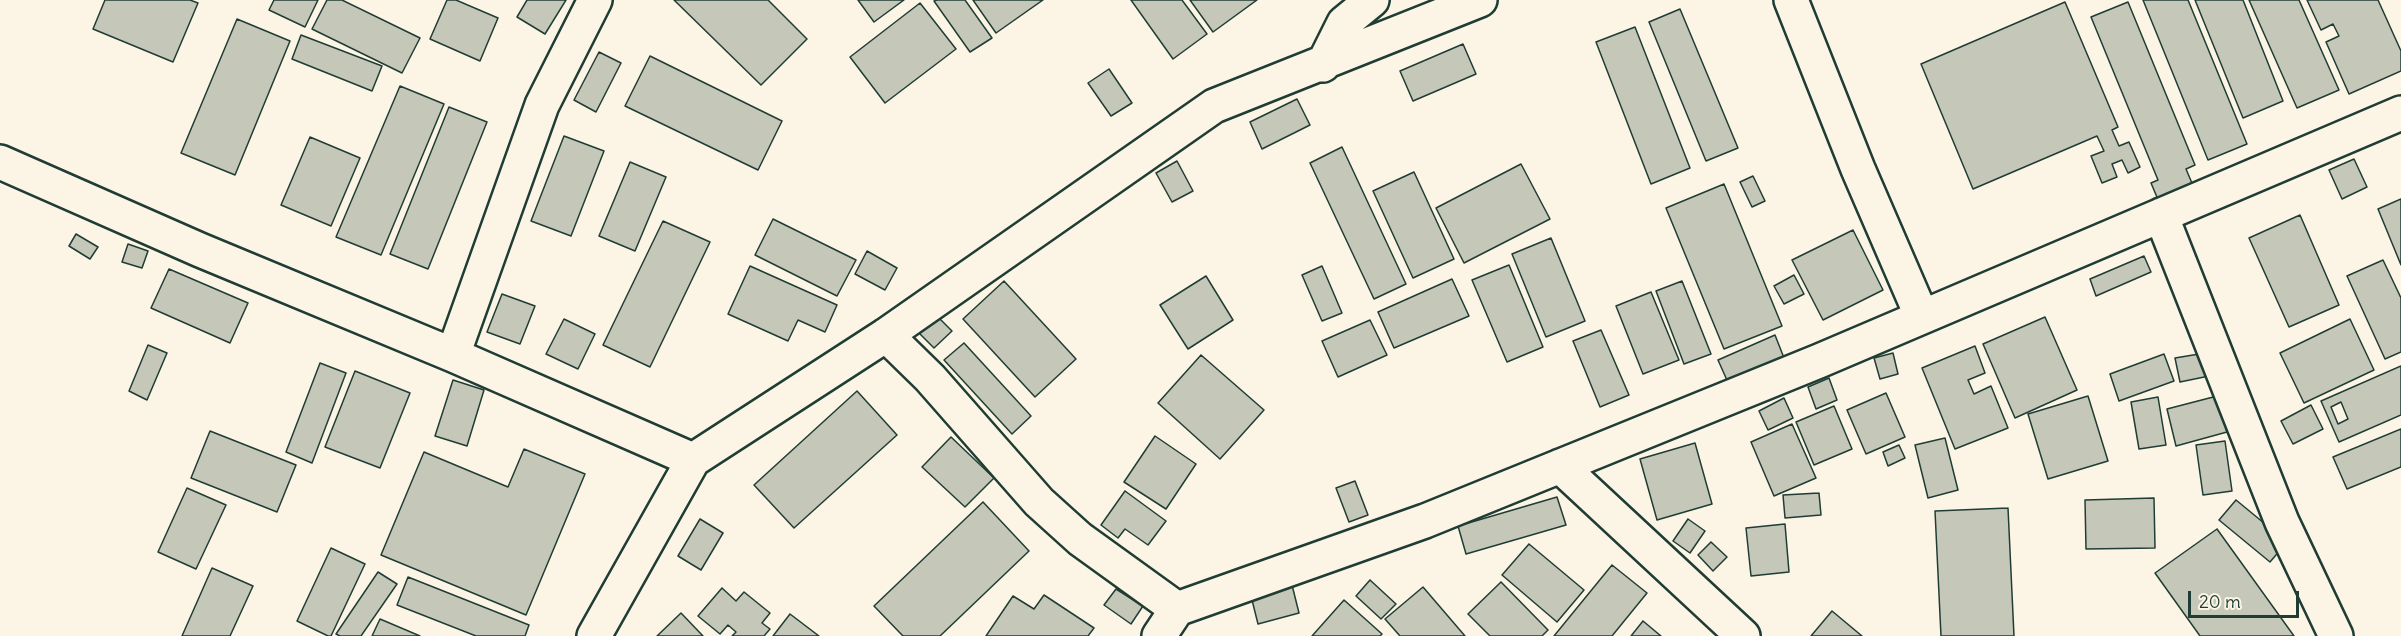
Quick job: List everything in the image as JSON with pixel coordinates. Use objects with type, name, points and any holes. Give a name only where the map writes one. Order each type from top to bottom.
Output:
[{"type":"street","points":[[453,355],[542,105],[595,0]]},
{"type":"street","points":[[1323,65],[1344,23],[1372,0]]},
{"type":"street","points":[[594,636],[693,460],[886,335],[1214,106],[1323,65],[1480,0]]},
{"type":"street","points":[[1791,0],[1858,169],[1922,317]]},
{"type":"street","points":[[1160,636],[1177,609],[1425,521],[1922,317],[2401,112]]},
{"type":"street","points":[[0,162],[200,250],[453,355],[693,460]]},
{"type":"street","points":[[2161,215],[2282,522],[2336,636]]},
{"type":"street","points":[[886,335],[930,378],[1039,502],[1080,539],[1177,609]]},
{"type":"street","points":[[1560,466],[1743,636]]},
{"type":"building","points":[[105,0],[190,0],[198,3],[173,62],[93,29]]},
{"type":"building","points":[[274,0],[318,0],[305,27],[269,10]]},
{"type":"building","points":[[327,0],[342,0],[420,38],[402,73],[312,29]]},
{"type":"building","points":[[447,0],[456,0],[498,18],[480,61],[430,39]]},
{"type":"building","points":[[527,0],[566,0],[545,34],[517,17]]},
{"type":"building","points":[[674,0],[768,0],[807,39],[761,85]]},
{"type":"building","points":[[858,0],[904,0],[874,22]]},
{"type":"building","points":[[965,0],[992,38],[970,52],[934,1]]},
{"type":"building","points":[[973,0],[1043,0],[996,33]]},
{"type":"building","points":[[1131,0],[1182,0],[1207,34],[1173,59]]},
{"type":"building","points":[[1190,0],[1257,0],[1213,32]]},
{"type":"building","points":[[2143,0],[2188,0],[2247,144],[2208,160]]},
{"type":"building","points":[[2195,0],[2243,0],[2283,101],[2243,118]]},
{"type":"building","points":[[2249,0],[2299,0],[2339,90],[2297,108]]},
{"type":"building","points":[[2307,0],[2378,0],[2401,51],[2401,71],[2349,94],[2326,42],[2339,36],[2333,24],[2321,30]]},
{"type":"building","points":[[2065,2],[2118,127],[2112,130],[2119,146],[2129,142],[2140,167],[2128,173],[2122,160],[2112,164],[2117,177],[2102,183],[2091,156],[2104,151],[2097,136],[1973,189],[1921,64]]},
{"type":"building","points":[[2128,2],[2195,165],[2186,169],[2197,195],[2162,209],[2151,183],[2158,180],[2091,17]]},
{"type":"building","points":[[920,3],[956,49],[885,103],[850,57]]},
{"type":"building","points":[[1680,9],[1738,148],[1706,161],[1649,22]]},
{"type":"building","points":[[237,19],[290,41],[235,175],[181,153]]},
{"type":"building","points":[[1635,27],[1690,168],[1651,184],[1596,42]]},
{"type":"building","points":[[301,35],[382,66],[372,91],[292,59]]},
{"type":"building","points":[[1463,44],[1476,74],[1413,101],[1400,71]]},
{"type":"building","points":[[599,52],[621,63],[596,112],[574,100]]},
{"type":"building","points":[[650,56],[782,121],[758,170],[625,106]]},
{"type":"building","points":[[1109,69],[1132,103],[1111,116],[1088,83]]},
{"type":"building","points":[[400,86],[444,104],[381,255],[336,237]]},
{"type":"building","points":[[1297,99],[1310,125],[1262,149],[1250,122]]},
{"type":"building","points":[[449,107],[487,122],[428,269],[390,254]]},
{"type":"building","points":[[564,136],[604,151],[571,236],[531,221]]},
{"type":"building","points":[[310,137],[360,158],[331,226],[281,205]]},
{"type":"building","points":[[1342,147],[1406,284],[1374,299],[1310,163]]},
{"type":"building","points":[[2354,159],[2367,187],[2342,199],[2329,170]]},
{"type":"building","points":[[1177,161],[1193,191],[1172,202],[1156,173]]},
{"type":"building","points":[[630,162],[666,177],[635,251],[599,236]]},
{"type":"building","points":[[1521,164],[1550,219],[1464,263],[1436,208]]},
{"type":"building","points":[[1414,172],[1454,259],[1413,278],[1373,191]]},
{"type":"building","points":[[1753,176],[1765,201],[1752,207],[1740,182]]},
{"type":"building","points":[[1724,184],[1782,326],[1724,349],[1666,208]]},
{"type":"building","points":[[2401,199],[2401,265],[2378,209]]},
{"type":"building","points":[[2300,215],[2339,305],[2289,327],[2249,238]]},
{"type":"building","points":[[773,219],[856,260],[837,296],[755,255]]},
{"type":"building","points":[[663,221],[710,242],[650,367],[603,345]]},
{"type":"building","points":[[1853,230],[1883,290],[1823,320],[1792,260]]},
{"type":"building","points":[[76,234],[98,247],[90,259],[69,246]]},
{"type":"building","points":[[1551,238],[1585,321],[1546,337],[1512,254]]},
{"type":"building","points":[[128,244],[148,251],[142,268],[122,262]]},
{"type":"building","points":[[867,251],[897,268],[885,290],[855,274]]},
{"type":"building","points":[[2144,256],[2151,272],[2096,296],[2090,279]]},
{"type":"building","points":[[2383,260],[2401,298],[2401,352],[2385,359],[2347,276]]},
{"type":"building","points":[[1509,265],[1543,347],[1507,362],[1472,280]]},
{"type":"building","points":[[750,266],[837,305],[825,332],[798,320],[788,341],[728,314]]},
{"type":"building","points":[[1322,266],[1342,313],[1322,321],[1302,275]]},
{"type":"building","points":[[169,269],[248,303],[230,343],[151,308]]},
{"type":"building","points":[[1794,275],[1804,294],[1784,304],[1774,286]]},
{"type":"building","points":[[1206,276],[1233,320],[1188,349],[1160,305]]},
{"type":"building","points":[[1452,279],[1469,316],[1394,348],[1378,312]]},
{"type":"building","points":[[1004,281],[1076,359],[1035,397],[963,319]]},
{"type":"building","points":[[1682,281],[1711,354],[1684,364],[1656,291]]},
{"type":"building","points":[[1651,292],[1679,360],[1643,374],[1616,306]]},
{"type":"building","points":[[502,294],[535,306],[520,344],[487,332]]},
{"type":"building","points":[[934,313],[952,331],[934,348],[916,330]]},
{"type":"building","points":[[2045,317],[2077,390],[2015,418],[1983,344]]},
{"type":"building","points":[[564,319],[595,334],[578,369],[546,354]]},
{"type":"building","points":[[2350,319],[2374,370],[2304,403],[2280,353]]},
{"type":"building","points":[[1370,320],[1387,355],[1338,377],[1322,341]]},
{"type":"building","points":[[1601,330],[1629,395],[1600,407],[1573,341]]},
{"type":"building","points":[[1775,335],[1786,363],[1730,387],[1718,360]]},
{"type":"building","points":[[964,343],[1031,416],[1012,434],[944,360]]},
{"type":"building","points":[[148,345],[167,353],[147,400],[129,391]]},
{"type":"building","points":[[1975,346],[1985,373],[1968,380],[1974,394],[1991,386],[2008,428],[1955,449],[1922,368]]},
{"type":"building","points":[[1893,353],[1898,374],[1880,379],[1874,358]]},
{"type":"building","points":[[2205,353],[2209,376],[2180,382],[2175,358]]},
{"type":"building","points":[[2164,354],[2174,381],[2119,401],[2110,374]]},
{"type":"building","points":[[1201,355],[1264,410],[1220,459],[1158,403]]},
{"type":"building","points":[[320,363],[346,373],[312,463],[286,452]]},
{"type":"building","points":[[2401,366],[2401,415],[2339,442],[2321,401]],"holes":[[[2341,402],[2348,419],[2338,424],[2331,407]]]},
{"type":"building","points":[[355,371],[410,393],[380,468],[325,447]]},
{"type":"building","points":[[1829,378],[1837,400],[1816,409],[1808,387]]},
{"type":"building","points":[[453,380],[484,390],[467,446],[435,436]]},
{"type":"building","points":[[857,391],[897,435],[794,528],[754,485]]},
{"type":"building","points":[[1886,393],[1905,437],[1866,454],[1847,410]]},
{"type":"building","points":[[2088,396],[2108,461],[2048,479],[2028,414]]},
{"type":"building","points":[[2217,396],[2227,432],[2176,446],[2167,409]]},
{"type":"building","points":[[2158,397],[2166,445],[2139,449],[2131,402]]},
{"type":"building","points":[[1784,398],[1793,418],[1768,430],[1759,411]]},
{"type":"building","points":[[2311,405],[2323,429],[2293,444],[2281,421]]},
{"type":"building","points":[[1834,406],[1852,449],[1814,465],[1796,422]]},
{"type":"building","points":[[1792,424],[1816,478],[1774,496],[1751,442]]},
{"type":"building","points":[[2401,429],[2401,467],[2347,489],[2333,457]]},
{"type":"building","points":[[210,431],[296,465],[277,512],[191,478]]},
{"type":"building","points":[[1155,436],[1196,464],[1166,509],[1124,482]]},
{"type":"building","points":[[951,437],[994,478],[965,507],[922,467]]},
{"type":"building","points":[[1945,438],[1958,490],[1928,498],[1915,445]]},
{"type":"building","points":[[2225,441],[2232,491],[2203,495],[2196,445]]},
{"type":"building","points":[[1695,443],[1712,504],[1657,520],[1640,459]]},
{"type":"building","points":[[1899,445],[1905,458],[1888,466],[1883,452]]},
{"type":"building","points":[[524,449],[585,474],[526,615],[381,555],[424,452],[508,487]]},
{"type":"building","points":[[1355,481],[1368,515],[1349,522],[1336,488]]},
{"type":"building","points":[[187,488],[226,505],[196,569],[158,552]]},
{"type":"building","points":[[1125,491],[1166,521],[1148,545],[1125,529],[1118,538],[1101,525]]},
{"type":"building","points":[[1819,493],[1821,515],[1785,518],[1783,495]]},
{"type":"building","points":[[1557,497],[1566,525],[1466,554],[1458,526]]},
{"type":"building","points":[[2154,498],[2155,548],[2086,549],[2085,500]]},
{"type":"building","points":[[2236,500],[2287,542],[2270,562],[2219,520]]},
{"type":"building","points":[[983,502],[1029,551],[940,636],[903,636],[874,606]]},
{"type":"building","points":[[2008,508],[2014,636],[1941,636],[1935,511]]},
{"type":"building","points":[[700,519],[723,533],[701,570],[678,556]]},
{"type":"building","points":[[1688,519],[1705,531],[1690,553],[1673,541]]},
{"type":"building","points":[[1785,524],[1789,572],[1751,576],[1746,528]]},
{"type":"building","points":[[2217,529],[2294,636],[2200,636],[2155,573]]},
{"type":"building","points":[[1711,542],[1727,557],[1713,571],[1698,555]]},
{"type":"building","points":[[1529,544],[1584,590],[1557,622],[1502,575]]},
{"type":"building","points":[[331,548],[365,564],[331,636],[328,636],[297,621]]},
{"type":"building","points":[[1612,565],[1647,593],[1612,636],[1554,636]]},
{"type":"building","points":[[212,568],[253,586],[230,636],[182,636]]},
{"type":"building","points":[[378,572],[397,584],[361,636],[336,634]]},
{"type":"building","points":[[408,577],[529,625],[525,636],[476,636],[397,605]]},
{"type":"building","points":[[1370,580],[1396,604],[1381,619],[1356,596]]},
{"type":"building","points":[[1501,582],[1548,630],[1542,636],[1490,636],[1468,614]]},
{"type":"building","points":[[1292,585],[1299,613],[1258,624],[1251,596]]},
{"type":"building","points":[[1423,587],[1465,636],[1400,636],[1385,619]]},
{"type":"building","points":[[722,588],[736,601],[744,592],[770,613],[762,623],[770,629],[764,636],[732,636],[736,632],[728,625],[720,634],[698,616]]},
{"type":"building","points":[[1116,589],[1143,606],[1131,624],[1104,605]]},
{"type":"building","points":[[1044,595],[1094,628],[1088,636],[986,636],[1013,596],[1034,609]]},
{"type":"building","points":[[1344,600],[1382,634],[1380,636],[1312,636]]},
{"type":"building","points":[[1832,611],[1862,636],[1811,636]]},
{"type":"building","points":[[681,613],[703,636],[657,636]]},
{"type":"building","points":[[790,614],[819,636],[773,636]]},
{"type":"building","points":[[380,619],[420,636],[372,636]]},
{"type":"building","points":[[1643,621],[1661,636],[1631,636]]}]
